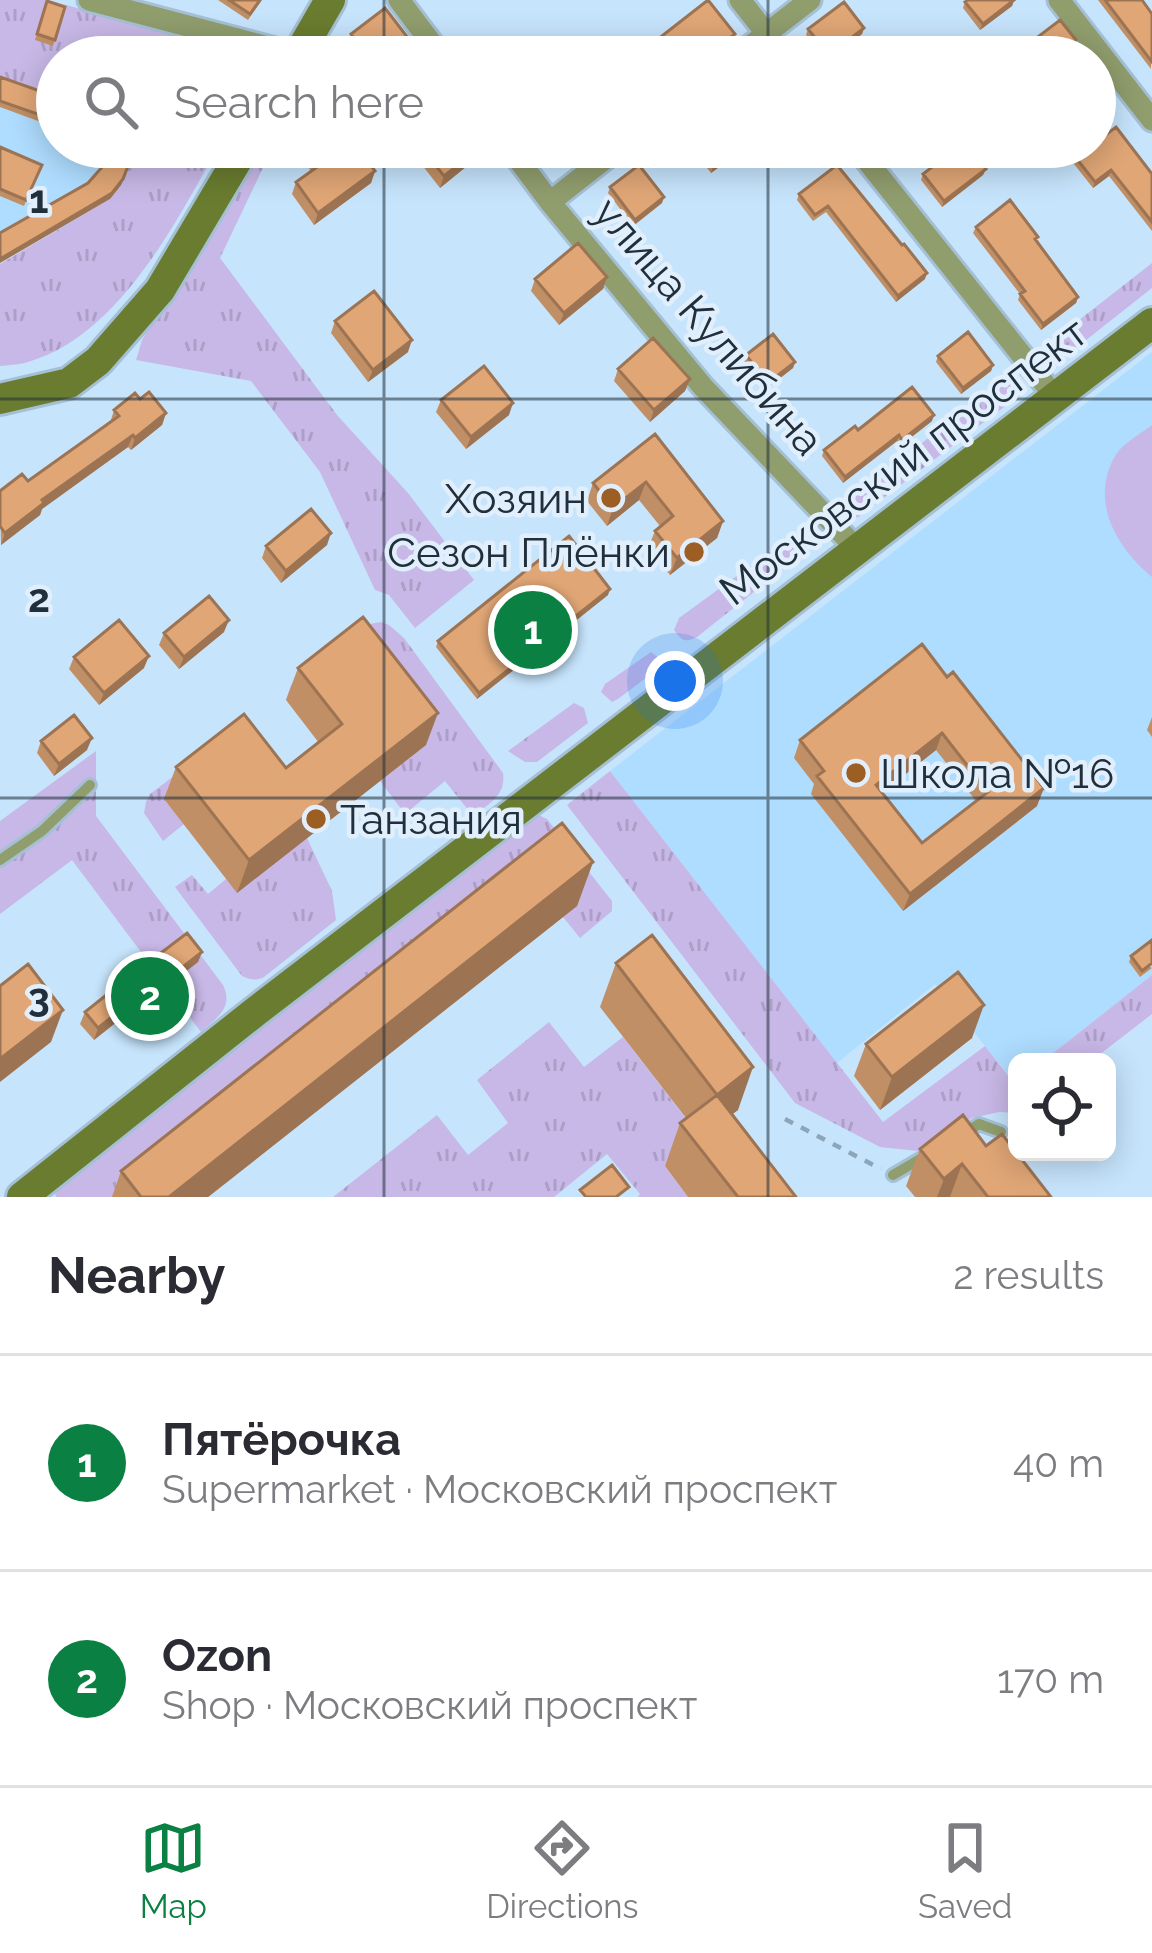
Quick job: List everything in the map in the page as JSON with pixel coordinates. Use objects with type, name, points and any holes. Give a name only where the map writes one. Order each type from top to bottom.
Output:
[{"type":"street","points":[[88,0],[222,36]]},
{"type":"street","points":[[309,36],[330,0]]},
{"type":"street","points":[[399,0],[426,36]]},
{"type":"street","points":[[740,0],[766,34]]},
{"type":"street","points":[[763,36],[810,0]]},
{"type":"street","points":[[1059,0],[1087,36]]},
{"type":"street","points":[[1116,74],[1152,120]]},
{"type":"street","points":[[0,399],[69,383],[98,361],[160,290],[233,168]]},
{"type":"street","name":"улица Кулибина","points":[[525,168],[727,414],[856,549]]},
{"type":"street","points":[[550,202],[593,168]]},
{"type":"street","points":[[873,168],[1056,398]]},
{"type":"street","name":"Московский проспект","points":[[29,1195],[254,1012],[1152,323]]},
{"type":"lane","points":[[0,860],[42,831],[90,784]]},
{"type":"lane","points":[[893,1175],[980,1124],[1001,1132]]},
{"type":"path","points":[[785,1119],[893,1175]]},
{"type":"shaded area","points":[[0,84],[36,97],[36,168],[126,168],[121,185],[0,263]]},
{"type":"shaded area","points":[[1152,352],[1152,975],[1053,1053],[1008,1053],[1008,1074],[935,984],[837,1063],[610,771]]},
{"type":"green space","points":[[0,0],[48,0],[179,36],[36,36],[36,96],[0,83]]},
{"type":"green space","points":[[126,168],[206,168],[163,242],[117,303],[60,348],[28,362],[0,366],[0,264],[110,199]]},
{"type":"green space","points":[[244,168],[263,168],[220,258],[337,415],[408,493],[474,580],[415,628],[389,595],[375,590],[320,472],[251,381],[136,360],[142,340]]},
{"type":"green space","points":[[1152,263],[1152,288],[1057,363],[1045,362],[1037,353]]},
{"type":"green space","points":[[1014,371],[1023,387],[1012,401],[858,517],[844,522],[835,511]]},
{"type":"green space","points":[[1152,425],[1152,577],[1118,538],[1105,490],[1118,452]]},
{"type":"green space","points":[[786,540],[795,546],[797,558],[697,637],[679,637],[674,630],[679,618]]},
{"type":"green space","points":[[381,622],[404,638],[503,773],[499,793],[473,816],[445,781],[405,814],[380,781],[426,745],[352,650],[286,700],[291,685],[370,624]]},
{"type":"green space","points":[[651,652],[660,659],[659,668],[612,702],[601,692],[605,684]]},
{"type":"green space","points":[[574,703],[584,708],[588,723],[537,762],[525,762],[508,751]]},
{"type":"green space","points":[[224,738],[165,800],[184,824],[163,841],[144,813],[150,794]]},
{"type":"green space","points":[[96,751],[96,816],[226,993],[218,1017],[201,1032],[72,860],[0,914],[0,821]]},
{"type":"green space","points":[[610,771],[883,1122],[985,1046],[1008,1075],[1008,1112],[972,1118],[918,1151],[880,1147],[795,1103],[567,805]]},
{"type":"green space","points":[[528,810],[547,819],[612,901],[612,911],[580,938],[563,917],[577,905],[128,1197],[56,1197],[54,1188]]},
{"type":"green space","points":[[307,838],[332,891],[336,920],[264,977],[242,976],[175,887],[192,875],[208,894],[226,879],[238,892]]},
{"type":"green space","points":[[1152,975],[1152,1014],[1102,1053],[1053,1053]]},
{"type":"green space","points":[[549,1022],[584,1067],[623,1037],[701,1138],[665,1166],[688,1197],[638,1197],[607,1154],[554,1197],[333,1197],[437,1115],[468,1155],[508,1123],[477,1080]]},
{"type":"building","points":[[229,0],[260,0],[250,14]]},
{"type":"building","points":[[708,0],[735,34],[732,36],[662,36]]},
{"type":"building","points":[[1014,0],[983,24],[965,2]]},
{"type":"building","points":[[1105,0],[1142,0],[1152,14],[1152,62]]},
{"type":"building","points":[[47,1],[65,7],[56,36],[37,34]]},
{"type":"building","points":[[844,2],[864,28],[854,36],[814,36],[808,29]]},
{"type":"building","points":[[385,8],[406,36],[352,36]]},
{"type":"building","points":[[1060,20],[1073,36],[1039,36]]},
{"type":"building","points":[[0,77],[36,90],[36,114],[0,101]]},
{"type":"building","points":[[1116,127],[1152,174],[1152,222],[1111,170],[1095,182],[1084,168],[1116,168]]},
{"type":"building","points":[[0,147],[41,168],[26,200],[0,189]]},
{"type":"building","points":[[101,168],[127,168],[112,193],[0,259],[0,233],[88,183]]},
{"type":"building","points":[[316,168],[375,171],[318,213],[296,182]]},
{"type":"building","points":[[641,168],[664,197],[635,220],[610,187]]},
{"type":"building","points":[[839,168],[927,273],[898,296],[828,206],[815,215],[799,194]]},
{"type":"building","points":[[931,168],[986,169],[944,201],[923,174]]},
{"type":"building","points":[[1010,200],[1078,297],[1043,324],[1020,294],[1025,291],[976,227]]},
{"type":"building","points":[[578,243],[607,277],[564,313],[535,279]]},
{"type":"building","points":[[374,291],[412,340],[373,370],[335,321]]},
{"type":"building","points":[[968,332],[993,365],[963,388],[938,356]]},
{"type":"building","points":[[773,334],[795,362],[768,383],[746,355]]},
{"type":"building","points":[[653,338],[690,379],[654,410],[618,369]]},
{"type":"building","points":[[484,366],[513,403],[471,437],[441,400]]},
{"type":"building","points":[[912,387],[934,415],[845,477],[824,450]]},
{"type":"building","points":[[149,392],[166,413],[42,500],[5,533],[0,526],[0,491],[22,474],[28,481],[119,416],[114,410],[135,393],[140,399]]},
{"type":"building","points":[[655,434],[723,521],[677,558],[655,531],[673,516],[646,482],[613,508],[593,483]]},
{"type":"building","points":[[311,509],[331,533],[286,571],[266,546]]},
{"type":"building","points":[[569,536],[610,589],[479,693],[438,641]]},
{"type":"building","points":[[209,596],[229,620],[184,657],[164,633]]},
{"type":"building","points":[[363,617],[438,713],[249,860],[176,767],[244,714],[286,768],[342,724],[298,668]]},
{"type":"building","points":[[119,620],[149,656],[104,693],[74,657]]},
{"type":"building","name":"Школа №16","points":[[922,644],[947,677],[953,672],[1044,788],[910,894],[817,776],[824,771],[800,740]],"holes":[[[942,733],[988,792],[922,843],[876,785]]]},
{"type":"building","points":[[74,715],[92,738],[59,764],[41,741]]},
{"type":"building","points":[[562,823],[593,862],[169,1197],[141,1197],[121,1171]]},
{"type":"building","points":[[187,933],[202,952],[139,1001],[127,986]]},
{"type":"building","points":[[652,935],[753,1067],[717,1095],[616,963]]},
{"type":"building","points":[[1152,940],[1152,963],[1142,971],[1131,956]]},
{"type":"building","points":[[28,964],[63,1010],[0,1059],[0,986]]},
{"type":"building","points":[[958,972],[984,1005],[892,1077],[866,1044]]},
{"type":"building","points":[[110,992],[123,1008],[98,1028],[85,1012]]},
{"type":"building","points":[[717,1095],[796,1197],[738,1197],[680,1123]]},
{"type":"building","points":[[963,1115],[986,1146],[1002,1134],[1008,1142],[1008,1161],[1023,1161],[1051,1197],[988,1197],[962,1164],[944,1179],[920,1149]]},
{"type":"building","points":[[612,1165],[629,1187],[616,1197],[586,1197],[580,1190]]},
{"type":"place","name":"Хозяин","points":[[611,498]]},
{"type":"place","name":"Сезон Плёнки","points":[[694,552]]},
{"type":"place","name":"Пятёрочка","points":[[533,630]]},
{"type":"place","name":"Школа №16","points":[[856,773]]},
{"type":"place","name":"Танзания","points":[[316,819]]},
{"type":"place","name":"Ozon","points":[[150,996]]}]
